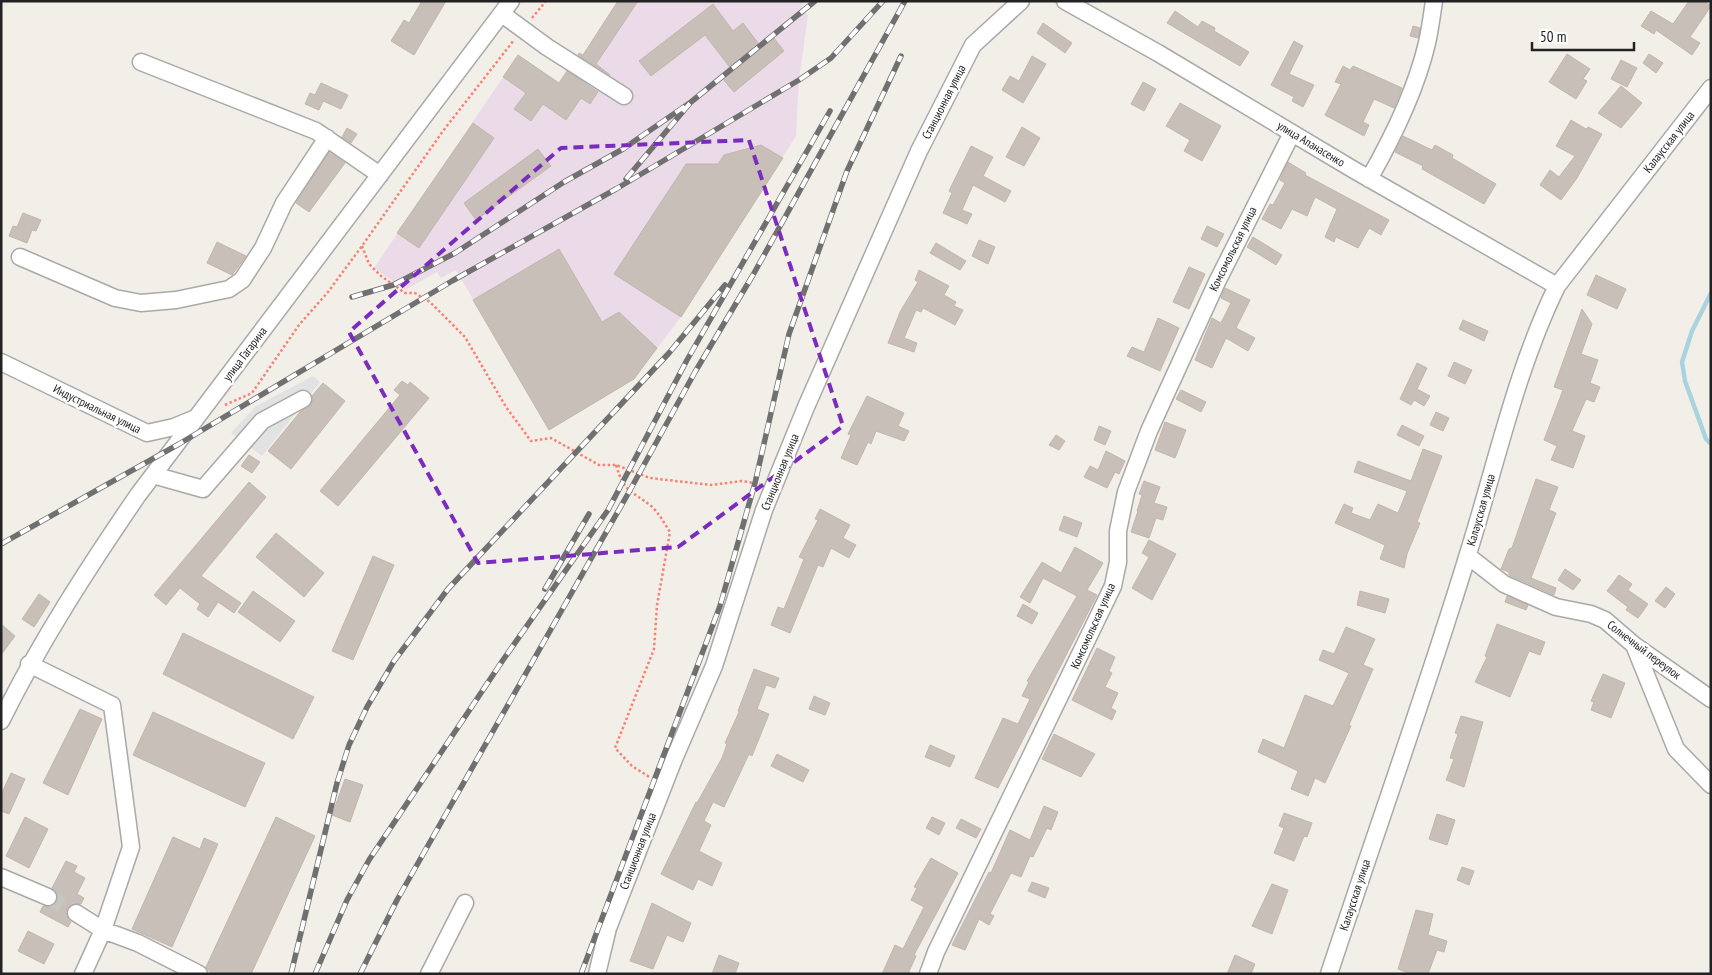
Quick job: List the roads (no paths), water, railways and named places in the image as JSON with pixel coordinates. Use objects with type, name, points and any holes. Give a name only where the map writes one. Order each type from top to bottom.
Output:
[{"type":"street","name":"Станционная улица","points":[[603,972],[608,928],[664,785],[714,666],[764,510],[806,407],[919,151],[973,45],[1021,1]]},
{"type":"street","name":"улица Апанасенко","points":[[1065,1],[1158,53],[1369,179],[1557,286]]},
{"type":"street","points":[[1369,179],[1397,124],[1420,67],[1427,43],[1434,1]]},
{"type":"street","points":[[506,7],[523,30],[624,96]]},
{"type":"street","name":"улица Гагарина","points":[[1,721],[29,664],[97,555],[153,475],[506,7]]},
{"type":"street","points":[[141,62],[316,131],[380,175]]},
{"type":"street","name":"Калаусская улица","points":[[1329,974],[1468,556],[1510,412],[1543,313],[1557,286],[1711,88]]},
{"type":"street","name":"Комсомольская улица","points":[[928,974],[936,952],[1077,664],[1113,586],[1118,562],[1118,531],[1126,492],[1149,431],[1216,282],[1292,133]]},
{"type":"street","points":[[20,256],[115,298],[141,303],[176,300],[229,289],[242,280],[263,248],[284,203],[327,138]]},
{"type":"street","name":"Индустриальная улица","points":[[1,362],[147,433],[174,427],[196,418]]},
{"type":"street","points":[[153,475],[203,489],[262,421],[303,399]]},
{"type":"street","name":"Солнечный переулок","points":[[1468,556],[1504,584],[1556,607],[1591,614],[1605,620],[1634,645],[1711,699]]},
{"type":"street","points":[[1634,645],[1676,749],[1711,784]]},
{"type":"street","points":[[29,664],[112,705],[131,847],[103,930],[83,974]]},
{"type":"street","points":[[1,877],[48,897]]},
{"type":"street","points":[[429,974],[465,903]]},
{"type":"street","points":[[76,913],[103,930],[138,943],[199,974]]},
{"type":"waterway","points":[[1711,293],[1692,331],[1682,362],[1685,381],[1706,439],[1711,444]]},
{"type":"tunnel","points":[[48,897],[76,913]]},
{"type":"railway","points":[[626,179],[691,102],[815,1]]},
{"type":"railway","points":[[1,544],[179,444],[452,281],[616,189],[799,80],[831,58],[883,1]]},
{"type":"railway","points":[[360,974],[397,900],[629,492],[695,372],[753,275],[905,1]]},
{"type":"railway","points":[[581,974],[720,606],[755,483],[789,334],[847,171],[901,56]]},
{"type":"railway","points":[[352,297],[393,285],[455,253],[564,182],[623,149],[691,102]]},
{"type":"railway","points":[[315,974],[347,900],[369,860],[503,660],[608,510],[687,360],[830,111]]},
{"type":"railway","points":[[291,974],[337,783],[349,745],[367,707],[394,661],[448,589],[669,353],[725,285]]},
{"type":"railway","points":[[545,589],[589,514]]}]
